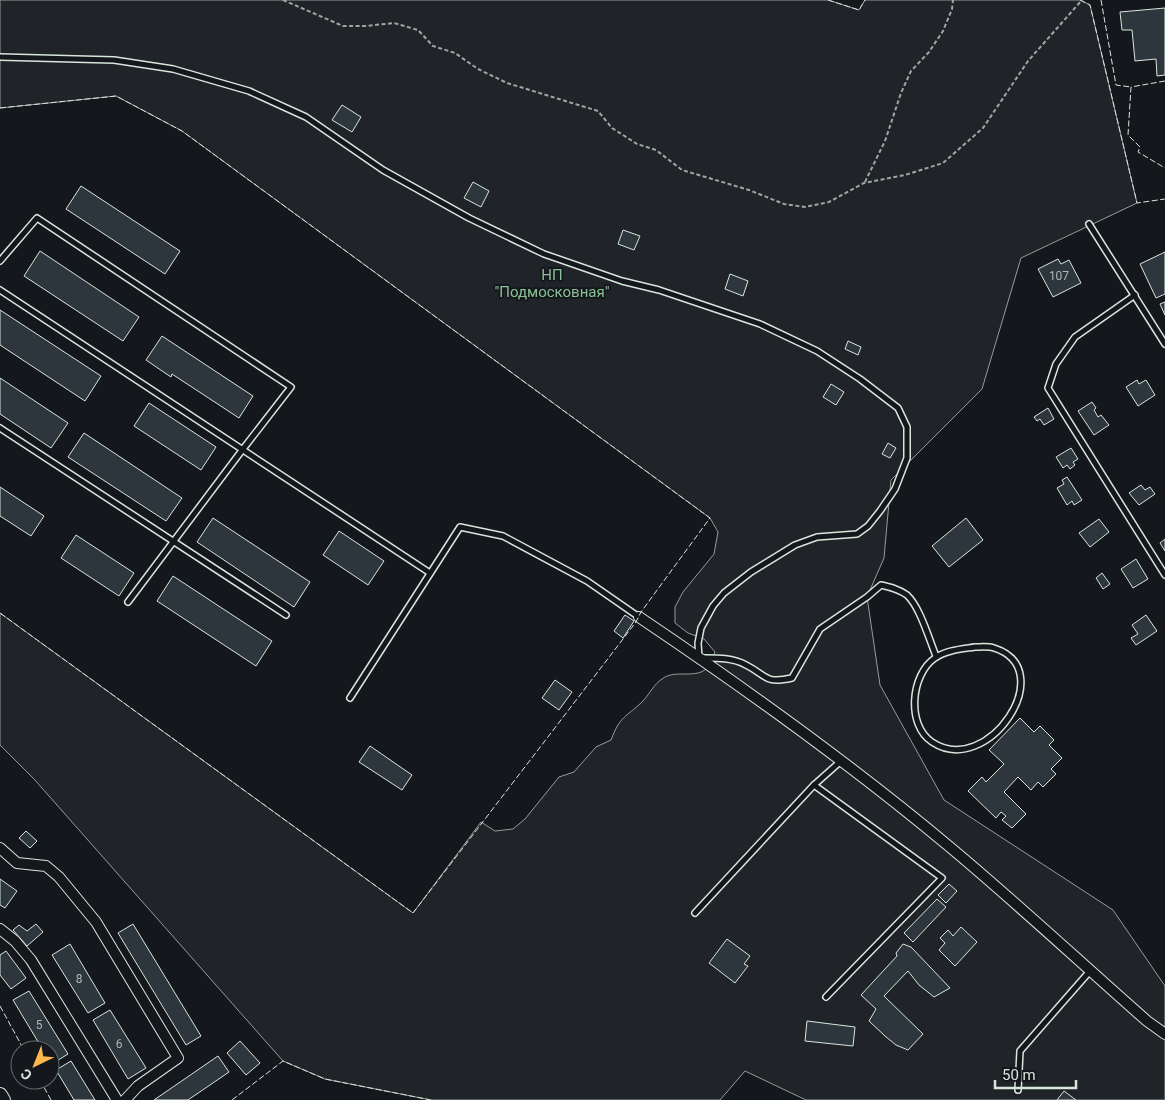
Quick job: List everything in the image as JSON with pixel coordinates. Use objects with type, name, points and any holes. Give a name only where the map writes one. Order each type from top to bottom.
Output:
[{"type":"main road","points":[[0,1095],[3,1100]]},
{"type":"street","points":[[639,617],[841,760],[951,848],[1147,1021],[1165,1034]]},
{"type":"street","points":[[0,848],[17,863],[46,866],[59,877],[96,922],[178,1058],[138,1086],[125,1100]]},
{"type":"street","points":[[0,929],[15,941],[31,960],[117,1100]]},
{"type":"lane","points":[[0,57],[114,60],[173,69],[248,90],[306,117],[383,170],[469,218],[544,254],[622,281],[659,290],[760,324],[817,351],[860,379],[898,408],[907,427],[907,458],[894,489],[868,526],[857,534],[817,537],[795,546],[750,572],[724,593],[713,606],[701,628],[698,643],[699,658],[727,659],[745,664],[764,678],[778,681],[792,678],[820,629],[867,597],[881,585],[895,588],[908,596],[919,614],[936,656]]},
{"type":"lane","points":[[0,261],[37,218],[291,386],[128,602]]},
{"type":"lane","points":[[1089,224],[1165,344]]},
{"type":"lane","points":[[0,290],[430,572]]},
{"type":"lane","points":[[1135,295],[1075,337],[1056,364],[1048,388],[1165,575]]},
{"type":"lane","points":[[0,428],[286,615]]},
{"type":"lane","points":[[350,698],[460,527],[503,536],[587,581],[639,617]]},
{"type":"lane","points":[[992,647],[1012,659],[1019,670],[1022,680],[1021,691],[1016,705],[1001,728],[977,745],[965,749],[941,747],[926,737],[918,723],[915,709],[918,682],[928,664],[936,656],[957,649],[992,647]]},
{"type":"lane","points":[[695,913],[814,786],[841,760]]},
{"type":"lane","points":[[814,786],[942,878],[826,997]]},
{"type":"lane","points":[[1018,1090],[1020,1051],[1090,971]]},
{"type":"path","points":[[283,0],[343,26],[394,23],[418,30],[433,46],[455,53],[478,69],[507,83],[598,112],[612,128],[637,144],[656,150],[682,170],[749,190],[784,204],[805,207],[829,202],[864,183],[905,175],[943,163],[983,128],[1028,61],[1082,0]]},
{"type":"path","points":[[864,183],[885,141],[901,93],[911,71],[929,52],[943,31],[954,0]]},
{"type":"green space","name":"НП \"Подмосковная\"","points":[[0,0],[828,0],[859,10],[865,0],[1080,0],[1090,5],[1137,203],[1021,258],[982,389],[891,480],[884,558],[867,597],[880,685],[944,800],[1113,910],[1165,986],[1165,1100],[806,1100],[745,1071],[720,1100],[431,1100],[325,1079],[283,1061],[34,779],[0,745],[0,613],[413,913],[481,822],[495,831],[513,829],[525,819],[559,777],[574,772],[596,747],[611,740],[620,722],[642,702],[659,681],[674,674],[699,673],[709,666],[715,652],[704,639],[688,633],[675,623],[675,607],[683,592],[714,554],[718,532],[710,518],[182,131],[116,96],[0,108]]},
{"type":"building","points":[[1165,8],[1165,75],[1157,76],[1156,59],[1135,61],[1132,30],[1122,30],[1120,12]]},
{"type":"building","points":[[342,105],[361,117],[352,132],[332,120]]},
{"type":"building","points":[[473,182],[489,191],[481,207],[464,198]]},
{"type":"building","points":[[81,186],[180,251],[165,274],[66,209]]},
{"type":"building","points":[[623,230],[640,236],[634,250],[618,244]]},
{"type":"building","points":[[40,251],[139,317],[123,341],[24,276]]},
{"type":"building","points":[[1165,252],[1165,294],[1156,298],[1140,264]]},
{"type":"building","points":[[1058,259],[1061,264],[1069,260],[1081,283],[1053,297],[1038,269]]},
{"type":"building","points":[[730,274],[748,281],[743,296],[725,289]]},
{"type":"building","points":[[1165,302],[1165,315],[1160,304]]},
{"type":"building","points":[[0,310],[101,376],[85,401],[0,345]]},
{"type":"building","points":[[162,336],[253,396],[239,418],[172,374],[171,377],[146,360]]},
{"type":"building","points":[[848,341],[861,347],[858,355],[845,349]]},
{"type":"building","points":[[0,378],[68,423],[51,448],[0,414]]},
{"type":"building","points":[[1137,380],[1139,384],[1146,380],[1155,395],[1138,406],[1126,387]]},
{"type":"building","points":[[831,384],[844,392],[836,405],[823,397]]},
{"type":"building","points":[[1092,402],[1098,417],[1101,415],[1109,425],[1094,435],[1078,411]]},
{"type":"building","points":[[149,403],[216,447],[201,470],[134,426]]},
{"type":"building","points":[[1048,408],[1054,419],[1044,425],[1040,419],[1037,421],[1034,417]]},
{"type":"building","points":[[84,433],[182,498],[166,521],[68,457]]},
{"type":"building","points":[[888,443],[896,448],[890,458],[882,454]]},
{"type":"building","points":[[1071,448],[1078,459],[1073,462],[1075,465],[1070,469],[1067,465],[1063,468],[1056,457]]},
{"type":"building","points":[[1067,477],[1082,500],[1074,505],[1072,501],[1067,505],[1057,488],[1064,484],[1062,480]]},
{"type":"building","points":[[1141,485],[1145,490],[1150,487],[1155,494],[1139,505],[1129,493]]},
{"type":"building","points":[[0,487],[44,516],[31,536],[0,516]]},
{"type":"building","points":[[213,518],[310,582],[294,607],[197,542]]},
{"type":"building","points":[[966,518],[983,540],[949,567],[932,546]]},
{"type":"building","points":[[1099,519],[1109,532],[1090,547],[1079,533]]},
{"type":"building","points":[[339,531],[384,561],[368,585],[323,555]]},
{"type":"building","points":[[76,535],[134,573],[119,596],[61,558]]},
{"type":"building","points":[[1165,539],[1165,551],[1160,543]]},
{"type":"building","points":[[1136,559],[1148,579],[1133,588],[1121,569]]},
{"type":"building","points":[[1102,573],[1110,584],[1103,589],[1096,578]]},
{"type":"building","points":[[173,576],[272,641],[256,666],[157,601]]},
{"type":"building","points":[[625,615],[634,621],[623,638],[614,631]]},
{"type":"building","points":[[1146,615],[1157,631],[1136,645],[1131,638],[1138,634],[1132,625]]},
{"type":"building","points":[[555,680],[572,692],[559,710],[542,698]]},
{"type":"building","points":[[1020,718],[1034,732],[1040,726],[1054,740],[1049,745],[1062,758],[1051,769],[1056,774],[1043,787],[1038,782],[1031,790],[1018,777],[1004,792],[1026,814],[1012,828],[1002,820],[1006,816],[1001,812],[996,818],[968,791],[982,777],[986,782],[1004,764],[989,750]]},
{"type":"building","points":[[370,746],[412,775],[402,790],[359,762]]},
{"type":"building","points":[[26,831],[37,841],[30,848],[19,838]]},
{"type":"building","points":[[0,879],[17,891],[5,908],[0,905]]},
{"type":"building","points":[[949,884],[957,891],[946,903],[938,895]]},
{"type":"building","points":[[937,899],[946,907],[913,942],[904,933]]},
{"type":"building","points":[[36,924],[43,932],[27,946],[13,930],[19,925],[27,931]]},
{"type":"building","points":[[133,924],[201,1036],[186,1045],[118,933]]},
{"type":"building","points":[[961,927],[977,942],[955,966],[939,950],[945,943],[940,938],[948,930],[953,936]]},
{"type":"building","points":[[727,939],[750,956],[744,964],[748,966],[735,983],[709,963]]},
{"type":"building","points":[[70,944],[105,1003],[88,1013],[52,955]]},
{"type":"building","points":[[903,944],[911,947],[950,988],[934,997],[919,985],[908,971],[884,996],[923,1034],[908,1050],[896,1045],[869,1021],[876,1009],[861,995],[897,956],[896,953]]},
{"type":"building","points":[[6,951],[26,978],[11,989],[0,975],[0,955]]},
{"type":"building","points":[[29,991],[59,1040],[37,1040],[13,1000]]},
{"type":"building","points":[[110,1010],[146,1068],[128,1079],[93,1020]]},
{"type":"building","points":[[807,1021],[855,1027],[853,1046],[805,1041]]},
{"type":"building","points":[[60,1041],[68,1054],[60,1059]]},
{"type":"building","points":[[240,1041],[260,1063],[246,1075],[227,1053]]},
{"type":"building","points":[[218,1056],[229,1072],[188,1100],[154,1100]]},
{"type":"building","points":[[71,1061],[95,1100],[74,1100],[60,1077],[60,1068]]},
{"type":"building","points":[[1064,1091],[1076,1100],[1057,1100]]},
{"type":"fence","points":[[828,0],[859,10],[865,0]]},
{"type":"fence","points":[[1080,0],[1090,5],[1137,203],[1165,199]]},
{"type":"fence","points":[[1101,0],[1116,85],[1131,87]]},
{"type":"fence","points":[[1165,81],[1131,87],[1128,135],[1140,147],[1138,152],[1165,168]]},
{"type":"fence","points":[[0,108],[116,96],[182,131],[710,518],[641,612],[636,622],[413,913],[0,613]]},
{"type":"fence","points":[[0,1006],[19,1040]]},
{"type":"fence","points":[[232,1100],[283,1061],[325,1079],[431,1100]]},
{"type":"fence","points":[[46,1090],[51,1100]]}]
